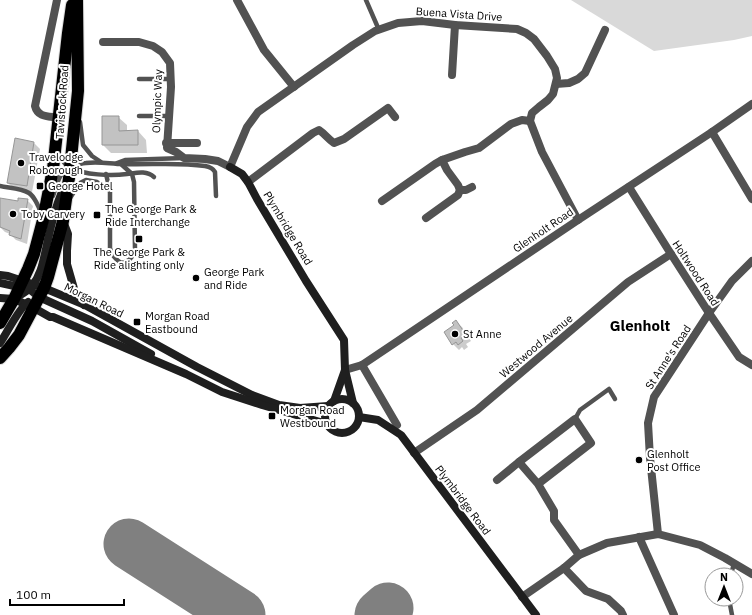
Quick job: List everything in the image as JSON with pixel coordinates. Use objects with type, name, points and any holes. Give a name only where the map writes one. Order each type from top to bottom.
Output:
[{"type":"highway","name":"Tavistock Road","points":[[0,358],[19,335],[29,294],[34,254],[43,220],[62,118],[68,33],[73,0]]},
{"type":"highway","name":"Tavistock Road","points":[[0,322],[48,277],[64,215],[78,91],[77,0]]},
{"type":"main road","name":"Plymbridge Road","points":[[230,167],[242,174],[248,182],[306,281],[344,340],[345,370],[353,403],[358,411],[359,417],[378,420],[401,435],[536,615]]},
{"type":"main road","points":[[0,343],[38,276],[42,266],[61,192],[69,173]]},
{"type":"main road","points":[[64,215],[68,234],[67,264],[75,292],[84,306]]},
{"type":"main road","points":[[0,275],[8,276],[29,294]]},
{"type":"main road","points":[[0,283],[29,294]]},
{"type":"main road","name":"Morgan Road","points":[[29,294],[55,293],[84,306],[252,394],[279,405],[300,408],[331,403]]},
{"type":"main road","points":[[0,298],[29,294]]},
{"type":"main road","name":"Morgan Road","points":[[29,294],[92,321],[186,374],[222,392],[327,424]]},
{"type":"main road","name":"Morgan Road","points":[[29,294],[50,317],[186,374]]},
{"type":"main road","name":"Plymbridge Road","points":[[327,424],[325,417],[326,410],[331,403],[345,370]]},
{"type":"main road","points":[[331,403],[340,399],[346,399],[353,403]]},
{"type":"main road","points":[[327,424],[336,432],[342,433],[354,428],[359,417]]},
{"type":"street","name":"Tavistock Road","points":[[57,0],[35,106],[36,110],[42,116],[62,118]]},
{"type":"street","points":[[237,0],[264,50],[294,87]]},
{"type":"street","name":"Buena Vista Drive","points":[[230,167],[247,127],[258,112],[375,31],[398,23],[422,21],[455,25],[517,29],[534,39],[547,56],[555,70],[557,78],[556,84]]},
{"type":"street","points":[[452,75],[455,25]]},
{"type":"street","points":[[578,220],[542,152],[530,121],[532,113],[553,94],[556,84],[569,83],[578,79],[585,73],[605,30]]},
{"type":"street","name":"Olympic Way","points":[[103,42],[139,42],[153,46],[162,52],[170,63],[171,87],[166,143],[167,148],[184,158],[218,161],[230,167]]},
{"type":"street","name":"Glenholt Road","points":[[345,370],[362,365],[752,104]]},
{"type":"street","points":[[248,182],[319,130],[324,133],[334,144],[388,108],[395,117]]},
{"type":"street","points":[[382,201],[442,160],[479,148],[511,124],[522,120],[530,121]]},
{"type":"street","points":[[712,132],[752,199]]},
{"type":"street","name":"Olympic Way","points":[[166,143],[197,143]]},
{"type":"street","points":[[426,218],[458,195],[460,190],[458,184],[447,170],[442,160]]},
{"type":"street","points":[[460,190],[466,190],[472,187]]},
{"type":"street","name":"Holtwood Road","points":[[629,187],[709,313],[739,356],[752,365]]},
{"type":"street","name":"Westwood Avenue","points":[[414,453],[477,410],[628,282],[671,254]]},
{"type":"street","name":"St Anne's Road","points":[[658,534],[648,423],[654,397],[709,313],[732,281],[752,261]]},
{"type":"street","points":[[362,365],[397,425]]},
{"type":"street","points":[[497,480],[575,419],[591,443],[538,484]]},
{"type":"street","points":[[519,462],[538,484],[554,511],[554,520],[579,554]]},
{"type":"street","points":[[522,597],[564,568],[579,554],[607,543],[658,534],[700,545],[752,574]]},
{"type":"street","points":[[639,537],[674,615]]},
{"type":"street","points":[[564,568],[586,591],[608,599],[621,611],[623,615]]},
{"type":"lane","points":[[366,0],[379,30]]},
{"type":"lane","points":[[139,79],[170,79]]},
{"type":"lane","points":[[71,118],[77,104]]},
{"type":"lane","points":[[77,104],[83,145],[92,156],[101,162]]},
{"type":"lane","points":[[139,116],[168,116]]},
{"type":"lane","points":[[55,150],[69,173]]},
{"type":"lane","points":[[114,164],[125,160],[184,158]]},
{"type":"lane","points":[[69,173],[87,162],[114,164],[189,165],[207,167],[213,169],[215,172],[216,196]]},
{"type":"lane","points":[[106,174],[110,191],[110,248],[115,259],[121,263],[128,262],[133,257],[135,250],[134,182],[132,174],[121,164]]},
{"type":"lane","points":[[43,220],[60,176],[63,172],[113,175],[143,172],[154,177]]},
{"type":"lane","points":[[64,215],[80,183],[86,180],[97,182],[110,191]]},
{"type":"lane","points":[[2,187],[30,193],[39,206],[43,220]]},
{"type":"lane","points":[[575,419],[580,410],[609,389],[615,399]]},
{"type":"lane","points":[[733,567],[734,563]]},
{"type":"shaded area","points":[[571,0],[752,0],[752,36],[734,40],[654,51]]},
{"type":"building","points":[[102,116],[119,116],[119,131],[138,130],[138,145],[102,145]]},
{"type":"building","name":"Travelodge Roborough","points":[[15,138],[34,142],[27,186],[7,183]]},
{"type":"building","name":"Toby Carvery","points":[[0,198],[18,201],[18,198],[28,199],[21,239],[9,235],[10,231],[0,227]]},
{"type":"building","name":"St Anne","points":[[456,320],[466,335],[461,338],[463,341],[458,345],[456,342],[452,345],[444,332],[454,325],[452,323]]},
{"type":"runway","points":[[129,544],[240,615]]},
{"type":"runway","points":[[380,615],[388,608]]},
{"type":"place","name":"Travelodge Roborough","points":[[21,163]]},
{"type":"place","name":"George Hotel","points":[[40,186]]},
{"type":"place","name":"Toby Carvery","points":[[13,214]]},
{"type":"place","name":"The George Park & Ride Interchange","points":[[97,215]]},
{"type":"place","name":"The George Park & Ride alighting only","points":[[139,239]]},
{"type":"place","name":"George Park and Ride","points":[[196,278]]},
{"type":"place","name":"Morgan Road Eastbound","points":[[137,322]]},
{"type":"place","name":"St Anne","points":[[455,334]]},
{"type":"place","name":"Morgan Road Westbound","points":[[272,416]]},
{"type":"place","name":"Glenholt Post Office","points":[[639,460]]},
{"type":"district","name":"Glenholt","points":[[640,325]]}]
